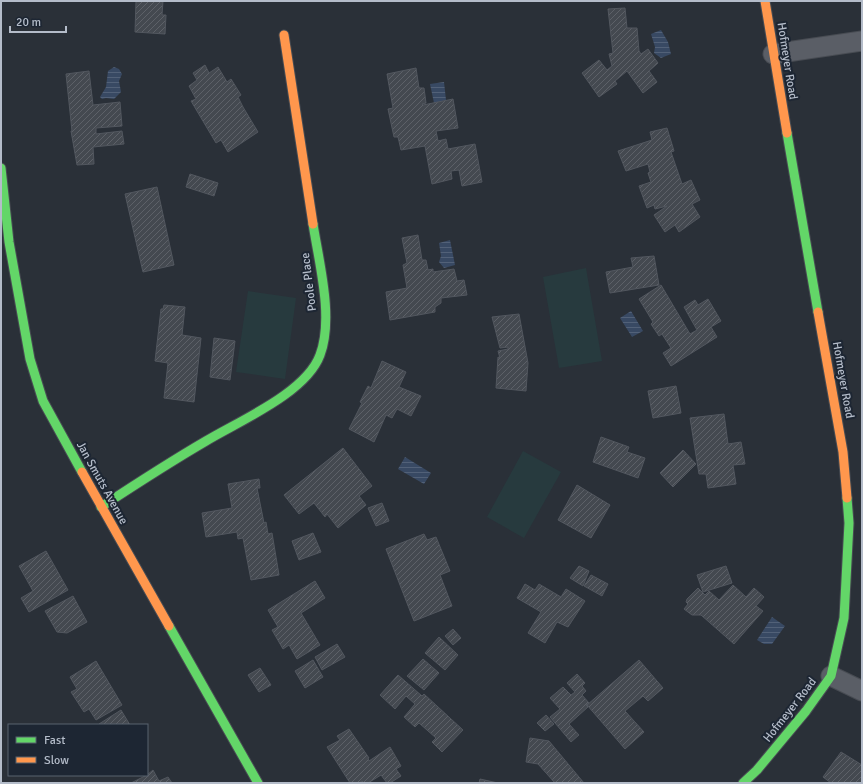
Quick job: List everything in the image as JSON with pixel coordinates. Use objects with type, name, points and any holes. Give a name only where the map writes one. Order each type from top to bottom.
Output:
[{"type":"street","name":"Hofmeyer Road","points":[[743,783],[757,770],[806,711],[830,676],[844,618],[849,523],[843,452],[772,54],[765,1]]},
{"type":"street","name":"Poole Place","points":[[101,507],[285,394],[298,384],[314,368],[324,344],[325,304],[284,35]]},
{"type":"street","points":[[772,54],[862,41]]},
{"type":"street","name":"Jan Smuts Avenue","points":[[1,168],[9,242],[30,359],[43,401],[101,507],[258,783]]},
{"type":"street","points":[[830,676],[862,691]]},
{"type":"green space","points":[[586,268],[602,361],[559,368],[543,277]]},
{"type":"green space","points":[[248,291],[296,298],[285,379],[236,372]]},
{"type":"green space","points":[[523,451],[561,472],[524,538],[487,517]]},
{"type":"water","points":[[661,30],[668,42],[671,54],[661,58],[654,53],[655,47],[651,34]]},
{"type":"water","points":[[114,67],[119,69],[122,74],[119,81],[121,92],[114,99],[102,99],[100,97],[106,87],[108,71]]},
{"type":"water","points":[[444,82],[446,100],[434,103],[430,84]]},
{"type":"water","points":[[450,240],[455,265],[444,268],[439,262],[441,256],[439,243]]},
{"type":"water","points":[[631,311],[643,331],[632,337],[620,318]]},
{"type":"water","points":[[405,457],[431,473],[424,484],[398,469]]},
{"type":"water","points":[[772,617],[785,626],[772,644],[764,644],[757,640]]},
{"type":"building","points":[[136,1],[163,1],[162,15],[166,15],[165,34],[135,32]]},
{"type":"building","points":[[625,8],[627,28],[637,28],[639,51],[641,54],[648,49],[658,63],[649,71],[657,82],[643,93],[627,71],[615,81],[617,84],[599,97],[582,73],[599,60],[607,70],[612,66],[609,54],[613,53],[608,9]]},
{"type":"building","points":[[205,65],[209,73],[218,67],[227,82],[231,79],[241,95],[238,97],[243,107],[258,132],[228,152],[221,140],[216,143],[191,101],[196,99],[189,86],[197,80],[193,73]]},
{"type":"building","points":[[416,68],[419,88],[424,88],[426,103],[422,104],[423,105],[453,99],[458,128],[436,131],[438,141],[446,139],[448,149],[475,144],[482,182],[462,186],[459,170],[451,171],[452,179],[432,184],[425,146],[401,150],[398,137],[394,137],[388,109],[393,108],[387,74]]},
{"type":"building","points":[[89,71],[93,105],[120,102],[122,126],[96,128],[96,134],[122,131],[124,144],[93,147],[94,164],[77,165],[71,131],[66,74]]},
{"type":"building","points":[[667,128],[674,151],[671,152],[682,184],[691,180],[700,200],[692,204],[700,217],[679,232],[675,225],[665,232],[654,215],[667,206],[655,209],[654,205],[647,208],[639,186],[651,182],[648,173],[650,172],[648,164],[626,171],[618,151],[652,140],[650,132]]},
{"type":"building","points":[[190,174],[218,183],[214,196],[186,187]]},
{"type":"building","points":[[157,187],[174,265],[143,272],[125,194]]},
{"type":"building","points":[[418,235],[422,260],[426,260],[428,270],[433,269],[433,272],[454,269],[457,281],[464,280],[467,295],[441,298],[441,303],[435,307],[435,312],[390,320],[386,292],[407,288],[403,265],[407,263],[402,238]]},
{"type":"building","points":[[654,256],[659,285],[610,293],[606,272],[633,267],[631,258]]},
{"type":"building","points":[[661,285],[690,334],[697,330],[684,307],[695,300],[698,305],[708,299],[721,321],[711,327],[717,337],[671,366],[663,353],[671,348],[662,334],[659,336],[651,324],[653,322],[639,299]]},
{"type":"building","points":[[164,305],[185,307],[182,335],[201,338],[194,402],[164,398],[168,363],[155,361],[161,309],[163,309]]},
{"type":"building","points":[[519,314],[528,363],[526,391],[496,388],[498,357],[500,358],[498,351],[508,349],[508,347],[500,348],[492,317]]},
{"type":"building","points":[[214,338],[235,341],[230,380],[210,377]]},
{"type":"building","points":[[382,361],[406,372],[399,387],[421,396],[411,416],[397,409],[392,418],[386,415],[374,442],[349,429],[362,403],[360,402],[368,386],[371,388]]},
{"type":"building","points":[[676,386],[681,413],[653,418],[648,391]]},
{"type":"building","points":[[724,414],[728,444],[741,442],[745,464],[733,465],[736,484],[708,488],[706,474],[699,474],[690,418]]},
{"type":"building","points":[[601,437],[629,447],[627,452],[645,458],[638,478],[593,462]]},
{"type":"building","points":[[343,448],[372,486],[359,496],[366,505],[338,528],[327,514],[325,517],[314,503],[299,514],[284,495]]},
{"type":"building","points":[[683,450],[696,464],[673,487],[660,473]]},
{"type":"building","points":[[259,479],[260,488],[257,488],[264,523],[266,522],[268,534],[272,533],[279,575],[251,580],[243,538],[238,539],[237,532],[206,537],[202,513],[232,508],[228,484]]},
{"type":"building","points":[[577,485],[610,505],[591,538],[558,520]]},
{"type":"building","points":[[382,503],[389,521],[376,526],[368,508]]},
{"type":"building","points":[[313,533],[321,552],[299,560],[292,541]]},
{"type":"building","points":[[424,534],[427,540],[436,537],[450,571],[440,575],[452,606],[414,621],[386,549]]},
{"type":"building","points":[[46,551],[68,590],[29,612],[21,598],[33,591],[19,566]]},
{"type":"building","points":[[579,566],[589,571],[583,586],[570,578]]},
{"type":"building","points":[[726,566],[732,583],[703,592],[697,575]]},
{"type":"building","points":[[591,575],[608,584],[602,596],[584,586]]},
{"type":"building","points":[[315,581],[325,598],[301,613],[320,645],[297,659],[289,645],[283,649],[272,630],[278,627],[268,610]]},
{"type":"building","points":[[525,584],[535,590],[539,584],[561,597],[566,589],[585,601],[568,627],[557,622],[545,643],[528,633],[541,612],[517,598]]},
{"type":"building","points":[[733,585],[746,597],[754,588],[764,597],[756,606],[763,611],[734,644],[701,615],[692,615],[684,609],[688,604],[686,602],[687,599],[698,588],[705,595],[709,591],[719,600]]},
{"type":"building","points":[[73,596],[87,622],[67,633],[57,632],[45,611]]},
{"type":"building","points":[[453,629],[461,638],[453,645],[445,636]]},
{"type":"building","points":[[439,637],[458,655],[445,670],[425,653]]},
{"type":"building","points":[[337,644],[345,657],[322,670],[315,657]]},
{"type":"building","points":[[423,659],[439,673],[424,690],[407,676]]},
{"type":"building","points":[[313,660],[323,677],[305,688],[295,671]]},
{"type":"building","points":[[639,660],[663,688],[648,701],[643,696],[625,711],[644,732],[625,749],[587,705]]},
{"type":"building","points":[[96,661],[122,705],[96,720],[89,709],[84,712],[71,692],[77,689],[70,677]]},
{"type":"building","points":[[260,668],[271,685],[259,692],[248,675]]},
{"type":"building","points":[[577,674],[585,683],[582,686],[586,691],[582,695],[589,703],[586,705],[588,707],[569,724],[579,735],[571,742],[550,717],[560,709],[550,698],[563,687],[571,695],[575,692],[567,683]]},
{"type":"building","points":[[398,675],[422,696],[424,694],[463,730],[442,752],[432,742],[436,738],[419,723],[415,727],[404,717],[415,704],[406,696],[395,709],[380,695]]},
{"type":"building","points":[[121,710],[129,724],[99,724]]},
{"type":"building","points":[[546,715],[554,724],[545,731],[537,723]]},
{"type":"building","points":[[349,729],[369,758],[369,761],[390,747],[401,766],[396,769],[401,776],[390,783],[387,783],[381,775],[368,783],[364,783],[362,781],[359,783],[350,783],[327,747],[340,740],[337,736]]},
{"type":"building","points":[[530,738],[549,741],[584,783],[555,783],[538,764],[526,762]]},
{"type":"building","points":[[841,752],[862,765],[862,783],[831,783],[823,777]]},
{"type":"building","points":[[153,770],[159,781],[168,777],[172,783],[131,783],[148,776]]},
{"type":"building","points":[[480,779],[498,783],[479,783]]},
{"type":"traffic: fast","points":[[787,133],[818,312]]},
{"type":"traffic: fast","points":[[1,168],[9,242],[30,359],[43,401],[82,472]]},
{"type":"traffic: fast","points":[[101,507],[179,457],[270,405],[301,382],[312,369],[320,355],[326,324],[326,308],[322,273],[313,224]]},
{"type":"traffic: fast","points":[[743,783],[757,770],[806,711],[831,676],[844,618],[849,523],[847,498]]},
{"type":"traffic: fast","points":[[169,626],[258,783]]},
{"type":"traffic: slow","points":[[765,1],[787,133]]},
{"type":"traffic: slow","points":[[284,35],[313,224]]},
{"type":"traffic: slow","points":[[818,312],[843,452],[847,498]]},
{"type":"traffic: slow","points":[[82,472],[169,626]]}]
